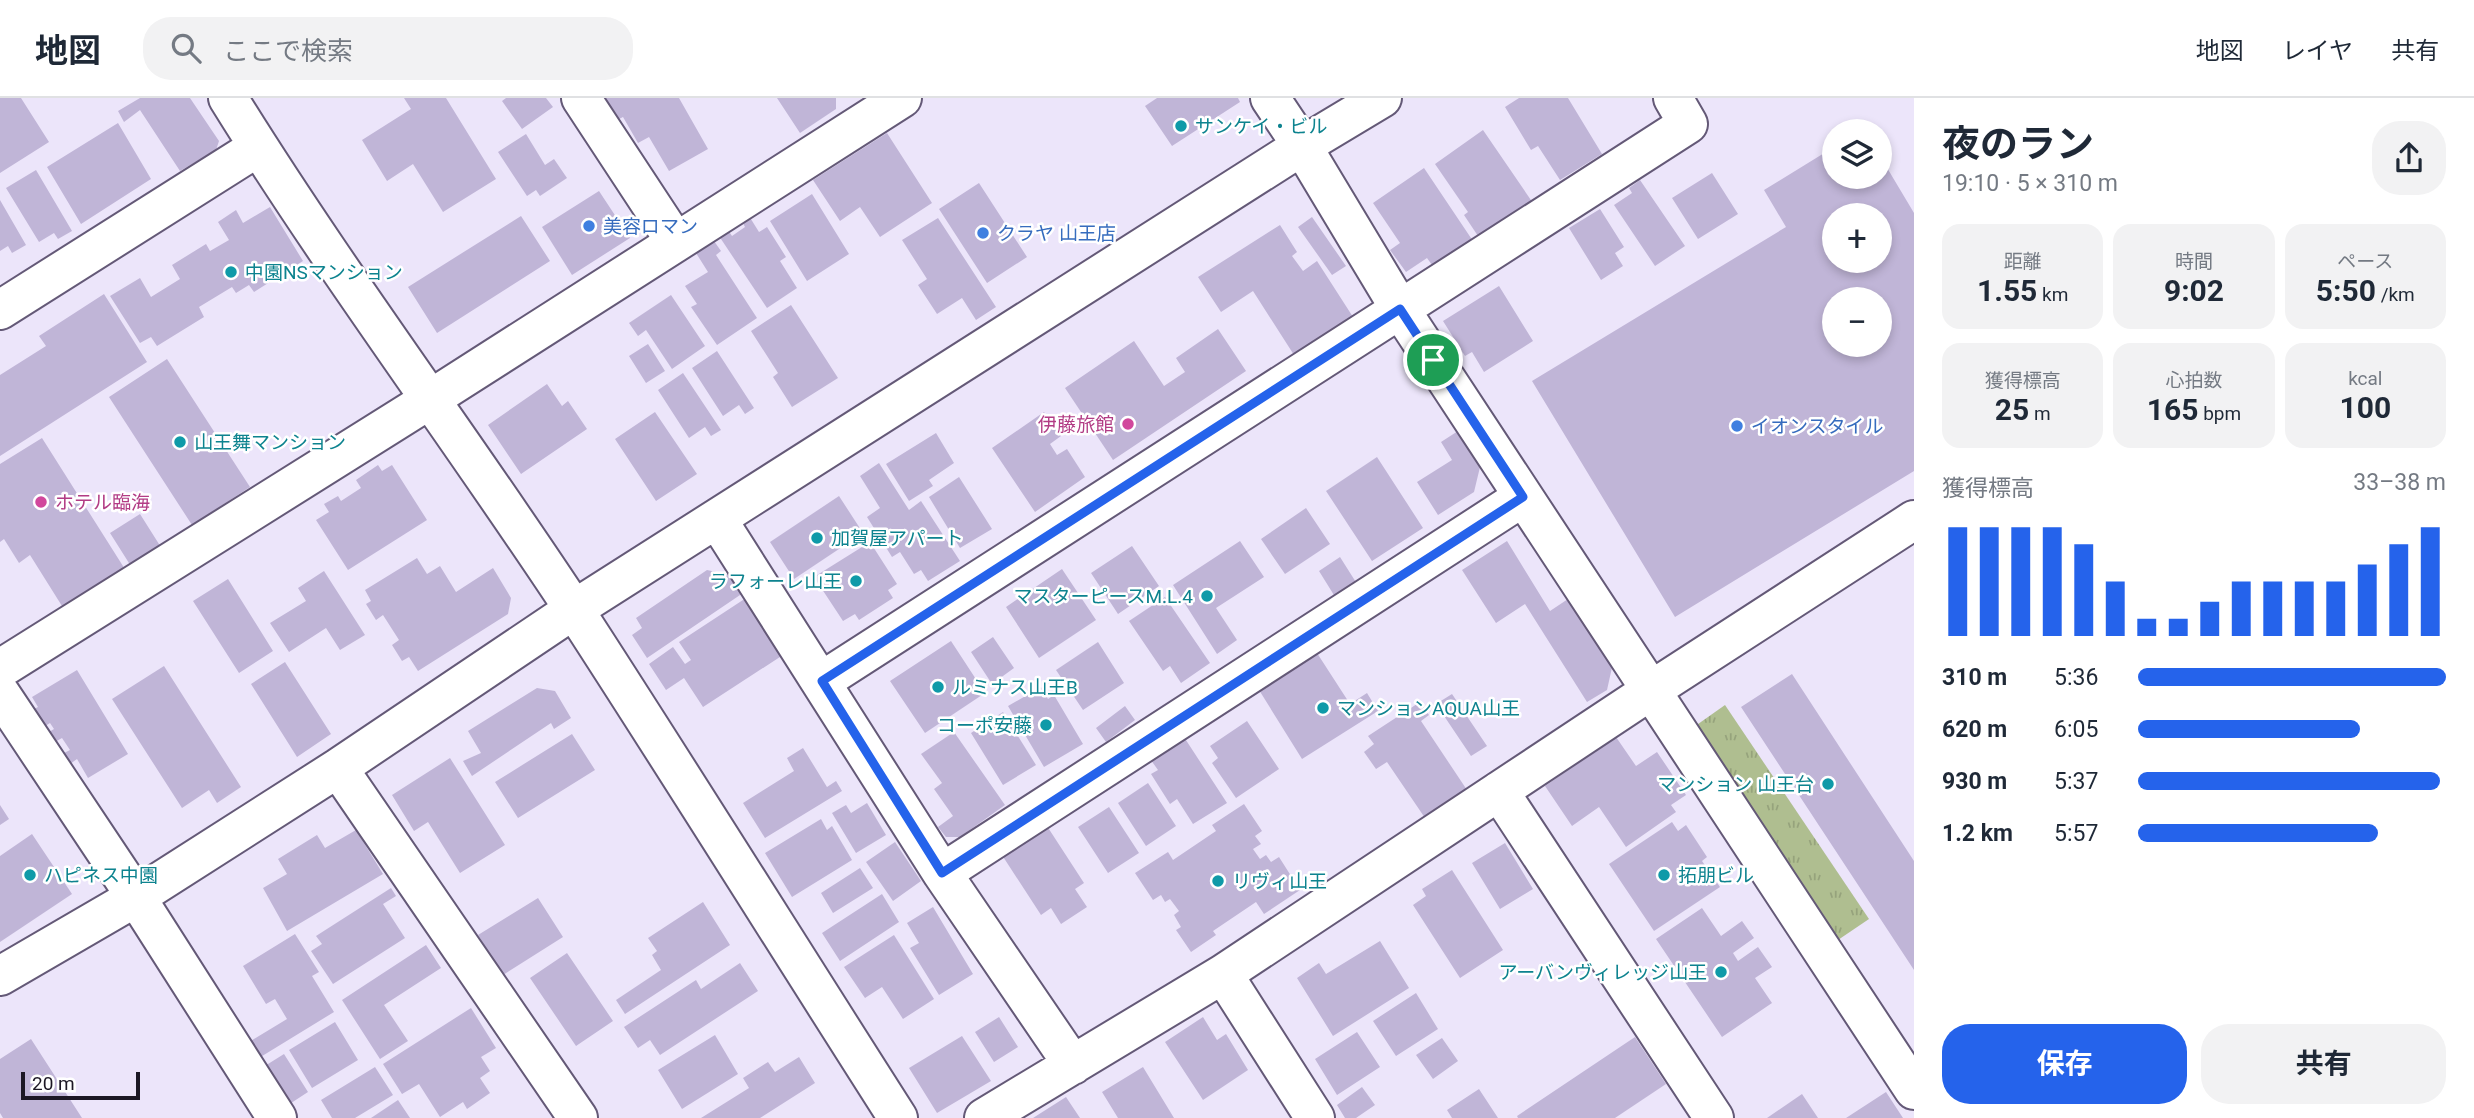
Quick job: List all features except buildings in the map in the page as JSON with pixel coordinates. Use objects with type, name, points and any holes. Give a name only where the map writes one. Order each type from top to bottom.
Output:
[{"type":"street","points":[[228,98],[258,147],[573,610],[898,1118]]},
{"type":"street","points":[[581,98],[675,241]]},
{"type":"street","points":[[1270,98],[1400,309],[1914,1090]]},
{"type":"street","points":[[0,976],[136,897],[338,768],[573,610],[1302,146],[1382,98]]},
{"type":"street","points":[[822,681],[1688,124],[1673,98]]},
{"type":"street","points":[[0,668],[429,400],[675,241],[877,104]]},
{"type":"street","points":[[0,310],[258,147]]},
{"type":"street","points":[[942,873],[1523,497]]},
{"type":"street","points":[[717,519],[942,873],[1073,1065]]},
{"type":"street","points":[[984,1118],[1223,974],[1914,520]]},
{"type":"street","points":[[0,693],[136,897],[277,1118]]},
{"type":"street","points":[[338,768],[578,1118]]},
{"type":"street","points":[[1499,791],[1714,1118]]},
{"type":"street","points":[[1223,974],[1315,1118]]},
{"type":"green space","points":[[1725,705],[1869,919],[1835,942],[1691,729]]},
{"type":"place","name":"サンケイ・ビル","points":[[1181,126]]},
{"type":"place","name":"美容ロマン","points":[[589,226]]},
{"type":"place","name":"クラヤ 山王店","points":[[983,233]]},
{"type":"place","name":"中園NSマンション","points":[[231,272]]},
{"type":"place","name":"伊藤旅館","points":[[1128,424]]},
{"type":"place","name":"イオンスタイル","points":[[1737,426]]},
{"type":"place","name":"山王舞マンション","points":[[180,442]]},
{"type":"place","name":"ホテル臨海","points":[[41,502]]},
{"type":"place","name":"加賀屋アパート","points":[[817,538]]},
{"type":"place","name":"ラフォーレ山王","points":[[856,581]]},
{"type":"place","name":"マスターピースM.L.4","points":[[1207,596]]},
{"type":"place","name":"ルミナス山王B","points":[[938,687]]},
{"type":"place","name":"マンションAQUA山王","points":[[1323,708]]},
{"type":"place","name":"コーポ安藤","points":[[1046,725]]},
{"type":"place","name":"マンション 山王台","points":[[1828,784]]},
{"type":"place","name":"ハピネス中園","points":[[30,875]]},
{"type":"place","name":"拓朋ビル","points":[[1664,875]]},
{"type":"place","name":"リヴィ山王","points":[[1218,881]]},
{"type":"place","name":"アーバンヴィレッジ山王","points":[[1721,972]]},
{"type":"route","points":[[1400,309],[1433,360],[1523,497],[942,873],[822,681],[1400,309]]}]
